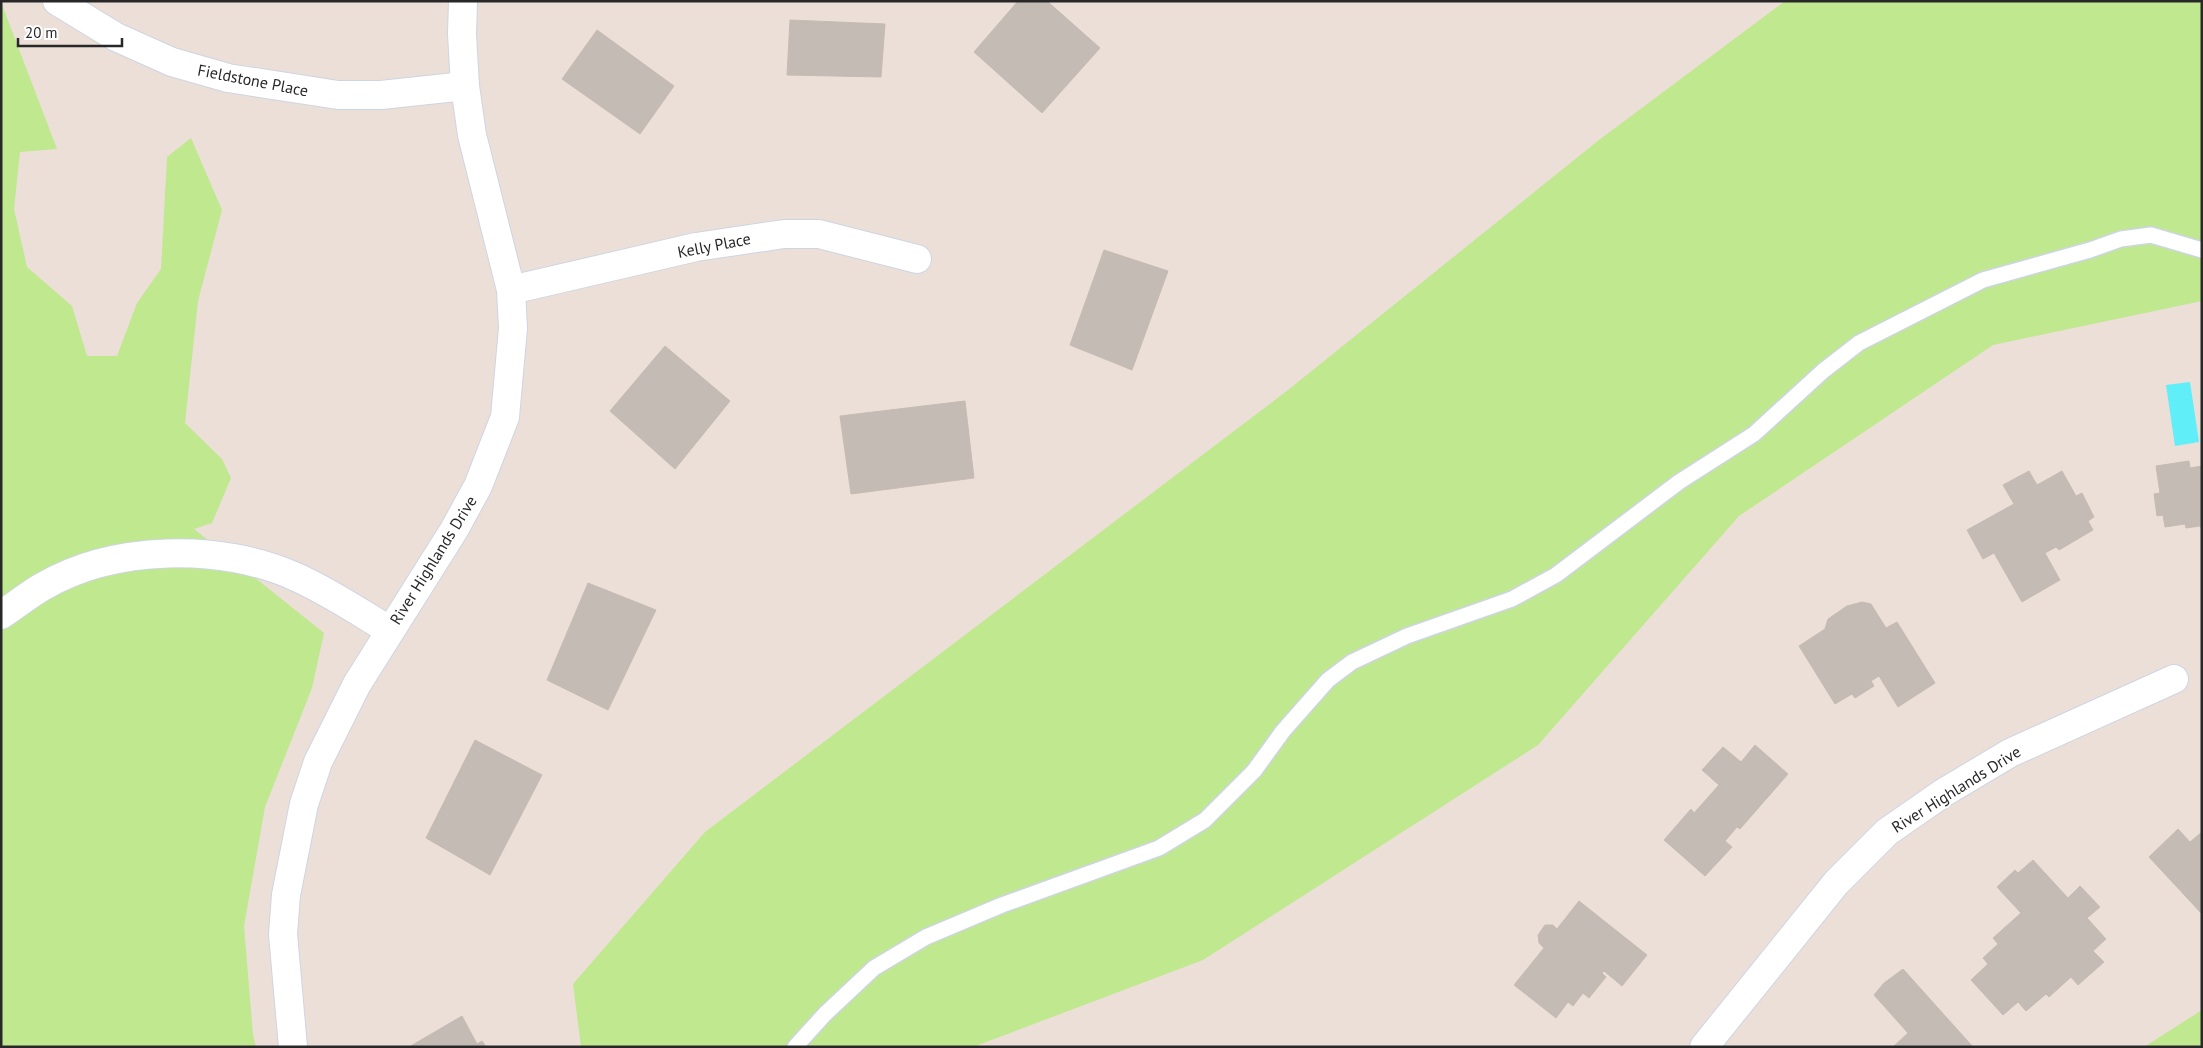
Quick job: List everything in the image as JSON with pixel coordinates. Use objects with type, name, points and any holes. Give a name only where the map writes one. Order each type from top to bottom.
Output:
[{"type":"street","name":"Fieldstone Place","points":[[57,1],[124,40],[172,62],[228,78],[338,95],[380,94],[465,86]]},
{"type":"street","name":"River Highlands Drive","points":[[293,1047],[283,934],[286,895],[296,835],[318,762],[357,684],[389,630],[454,530],[478,486],[505,417],[512,328],[511,290],[472,135],[465,86],[462,34],[463,1]]},
{"type":"street","name":"Kelly Place","points":[[511,290],[696,247],[784,234],[820,234],[917,259]]},
{"type":"street","points":[[1,615],[43,586],[93,565],[134,557],[183,552],[220,556],[296,576],[389,630]]},
{"type":"street","name":"River Highlands Drive","points":[[1704,1047],[1836,883],[1887,832],[1943,793],[2010,753],[2174,679]]},
{"type":"lane","points":[[795,1047],[825,1014],[874,968],[926,937],[1002,905],[1159,848],[1206,820],[1254,771],[1283,732],[1328,680],[1352,662],[1407,636],[1512,599],[1556,575],[1679,482],[1754,434],[1823,371],[1859,343],[1983,280],[2090,250],[2121,239],[2152,234],[2202,250]]},
{"type":"green space","points":[[1785,1],[2202,1],[2202,301],[1993,345],[1739,516],[1538,745],[1203,960],[973,1047],[581,1047],[573,984],[705,832],[1288,390],[1599,140]]},
{"type":"green space","points":[[1,2],[57,149],[20,152],[14,209],[27,267],[72,306],[87,356],[117,356],[137,303],[161,269],[167,157],[191,138],[222,210],[198,301],[185,423],[222,459],[231,478],[212,523],[194,529],[324,633],[312,688],[265,807],[244,926],[253,1035],[256,1047],[1,1047]]},
{"type":"green space","points":[[2202,1010],[2202,1047],[2144,1047]]},
{"type":"water","points":[[2190,382],[2199,442],[2175,446],[2166,385]]},
{"type":"building","points":[[1018,1],[1047,1],[1100,48],[1042,113],[974,52]]},
{"type":"building","points":[[790,20],[885,24],[881,77],[787,75]]},
{"type":"building","points":[[597,30],[674,86],[640,134],[562,79]]},
{"type":"building","points":[[1104,250],[1168,271],[1132,370],[1070,345]]},
{"type":"building","points":[[665,346],[730,401],[675,469],[610,411]]},
{"type":"building","points":[[965,401],[974,478],[851,494],[840,416]]},
{"type":"building","points":[[2189,461],[2190,468],[2202,466],[2202,529],[2200,526],[2186,528],[2185,524],[2165,527],[2163,515],[2157,516],[2154,494],[2160,493],[2156,466]]},
{"type":"building","points":[[2029,471],[2037,485],[2062,471],[2076,496],[2082,493],[2094,517],[2088,521],[2093,530],[2059,550],[2056,547],[2045,553],[2060,580],[2022,602],[1994,553],[1983,559],[1967,530],[2014,504],[2003,485]]},
{"type":"building","points":[[588,583],[656,610],[608,710],[547,680]]},
{"type":"building","points":[[1862,602],[1871,604],[1886,628],[1897,622],[1935,683],[1898,707],[1879,676],[1871,681],[1874,686],[1855,698],[1852,694],[1835,704],[1799,646],[1825,629],[1828,619],[1847,606]]},
{"type":"building","points":[[475,740],[542,775],[490,875],[426,838]]},
{"type":"building","points":[[1755,745],[1788,774],[1740,829],[1737,827],[1725,841],[1732,847],[1705,876],[1664,840],[1691,809],[1694,813],[1719,785],[1702,770],[1723,747],[1741,762]]},
{"type":"building","points":[[2178,829],[2190,842],[2202,832],[2202,914],[2149,857]]},
{"type":"building","points":[[2033,860],[2068,898],[2080,886],[2100,907],[2087,918],[2106,939],[2093,951],[2104,962],[2078,985],[2071,977],[2049,997],[2046,994],[2026,1011],[2018,1002],[2003,1015],[1971,980],[1988,964],[1983,958],[1998,944],[1993,938],[2021,913],[1997,887],[2015,870],[2018,873]]},
{"type":"building","points":[[1579,901],[1647,955],[1622,986],[1604,971],[1602,973],[1606,977],[1589,998],[1583,993],[1573,1006],[1568,1002],[1556,1018],[1514,985],[1544,948],[1539,943],[1538,935],[1545,925],[1553,925],[1557,929]]},
{"type":"building","points":[[1903,969],[1973,1047],[1893,1047],[1908,1033],[1874,995],[1884,983]]},
{"type":"building","points":[[462,1016],[477,1044],[482,1041],[486,1047],[409,1047]]}]
